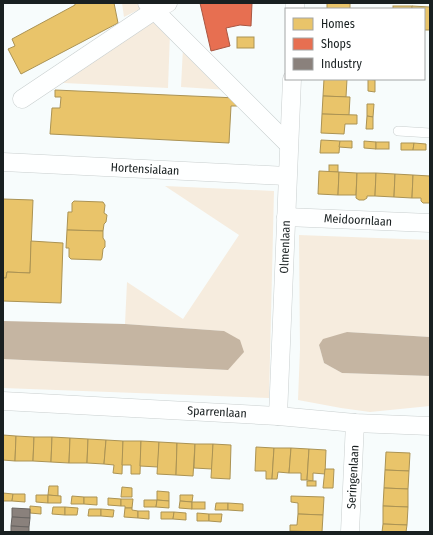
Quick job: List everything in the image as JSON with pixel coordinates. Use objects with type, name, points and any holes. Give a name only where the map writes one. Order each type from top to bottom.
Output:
[{"type":"street","points":[[22,99],[157,6],[288,144]]},
{"type":"street","name":"Olmenlaan","points":[[278,416],[288,144],[292,80]]},
{"type":"street","name":"Hortensialaan","points":[[3,162],[287,176]]},
{"type":"street","name":"Meidoornlaan","points":[[286,217],[430,223]]},
{"type":"street","name":"Sparrenlaan","points":[[3,401],[278,416],[355,423],[430,426]]},
{"type":"street","name":"Seringenlaan","points":[[350,532],[355,423]]},
{"type":"lane","points":[[398,131],[430,133]]},
{"type":"shaded area","points":[[122,3],[140,3],[144,7],[124,17]]},
{"type":"shaded area","points":[[156,21],[170,33],[168,88],[43,82]]},
{"type":"shaded area","points":[[183,47],[228,90],[181,87]]},
{"type":"shaded area","points":[[165,186],[274,191],[269,398],[3,388],[3,359],[228,370],[224,331],[125,324],[127,282],[183,319],[239,235]]},
{"type":"shaded area","points":[[299,235],[430,240],[430,337],[347,332],[319,345],[324,363],[342,373],[430,376],[430,406],[370,412],[298,400],[300,349]]},
{"type":"shaded area","points":[[3,321],[125,324],[224,331],[240,340],[244,352],[228,370],[3,359]]},
{"type":"shaded area","points":[[347,332],[430,337],[430,376],[342,373],[324,363],[319,345],[323,339]]},
{"type":"building: Homes","points":[[75,3],[114,3],[118,23],[21,74],[8,49],[15,46],[12,39],[75,5]]},
{"type":"building: Homes","points":[[327,3],[350,3],[350,8],[327,8]]},
{"type":"building: Homes","points":[[393,6],[412,6],[412,8],[393,8]]},
{"type":"building: Homes","points":[[412,6],[430,7],[430,30],[425,30],[425,8],[412,8]]},
{"type":"building: Homes","points":[[237,37],[254,37],[254,48],[237,48]]},
{"type":"building: Homes","points":[[324,80],[347,80],[346,97],[323,96]]},
{"type":"building: Homes","points":[[368,80],[375,80],[375,92],[368,91]]},
{"type":"building: Homes","points":[[55,90],[237,98],[237,106],[231,106],[229,143],[50,134],[52,108],[60,108],[61,97],[55,97]]},
{"type":"building: Homes","points":[[323,96],[350,97],[349,115],[322,114]]},
{"type":"building: Homes","points":[[367,104],[374,104],[373,117],[367,116]]},
{"type":"building: Homes","points":[[322,114],[357,115],[357,124],[345,124],[344,134],[321,133]]},
{"type":"building: Homes","points":[[367,116],[373,117],[373,129],[366,129]]},
{"type":"building: Homes","points":[[321,140],[340,141],[339,153],[320,153]]},
{"type":"building: Homes","points":[[340,141],[352,141],[352,148],[339,147]]},
{"type":"building: Homes","points":[[364,141],[376,142],[376,149],[364,148]]},
{"type":"building: Homes","points":[[376,142],[389,142],[389,149],[376,149]]},
{"type":"building: Homes","points":[[401,143],[414,143],[413,150],[401,150]]},
{"type":"building: Homes","points":[[414,143],[426,144],[426,150],[413,150]]},
{"type":"building: Homes","points":[[329,165],[338,165],[338,172],[329,172]]},
{"type":"building: Homes","points":[[319,171],[339,172],[338,195],[318,194]]},
{"type":"building: Homes","points":[[339,172],[357,173],[356,195],[338,195]]},
{"type":"building: Homes","points":[[357,173],[376,173],[375,196],[367,196],[364,200],[359,200],[356,198]]},
{"type":"building: Homes","points":[[376,173],[395,174],[394,197],[375,196]]},
{"type":"building: Homes","points":[[395,174],[413,175],[412,198],[394,197]]},
{"type":"building: Homes","points":[[413,175],[430,176],[429,203],[423,203],[421,198],[412,198]]},
{"type":"building: Homes","points":[[3,199],[33,200],[30,273],[7,272],[6,278],[3,278]]},
{"type":"building: Homes","points":[[74,201],[103,202],[105,205],[104,213],[107,215],[103,231],[67,230],[68,212],[72,212],[72,203]]},
{"type":"building: Homes","points":[[67,230],[103,231],[105,247],[103,249],[101,260],[71,259],[69,257],[69,248],[66,248]]},
{"type":"building: Homes","points":[[31,241],[63,243],[61,303],[3,301],[3,278],[6,278],[7,272],[30,273]]},
{"type":"building: Homes","points":[[3,435],[16,436],[15,461],[3,460]]},
{"type":"building: Homes","points":[[16,436],[34,437],[33,461],[15,461]]},
{"type":"building: Homes","points":[[34,437],[52,437],[51,462],[33,461]]},
{"type":"building: Homes","points":[[52,437],[70,438],[69,463],[51,462]]},
{"type":"building: Homes","points":[[70,438],[88,439],[87,463],[69,463]]},
{"type":"building: Homes","points":[[88,439],[106,440],[104,464],[87,463]]},
{"type":"building: Homes","points":[[106,440],[123,441],[122,474],[113,473],[114,465],[104,464]]},
{"type":"building: Homes","points":[[123,441],[141,441],[140,474],[131,474],[131,465],[122,465]]},
{"type":"building: Homes","points":[[141,441],[159,442],[158,467],[140,466]]},
{"type":"building: Homes","points":[[159,442],[177,443],[176,475],[157,474]]},
{"type":"building: Homes","points":[[177,443],[195,444],[193,476],[176,475]]},
{"type":"building: Homes","points":[[195,444],[213,444],[212,469],[194,468]]},
{"type":"building: Homes","points":[[213,444],[231,445],[230,479],[211,478]]},
{"type":"building: Homes","points":[[256,447],[274,448],[272,479],[266,479],[266,471],[255,471]]},
{"type":"building: Homes","points":[[274,448],[291,448],[289,473],[278,472],[277,479],[272,479]]},
{"type":"building: Homes","points":[[291,448],[309,449],[307,480],[301,480],[301,473],[289,473]]},
{"type":"building: Homes","points":[[309,449],[326,450],[325,474],[313,473],[313,481],[307,480]]},
{"type":"building: Homes","points":[[386,452],[410,453],[409,471],[385,470]]},
{"type":"building: Homes","points":[[325,469],[334,469],[333,488],[323,488]]},
{"type":"building: Homes","points":[[385,470],[409,471],[408,489],[384,488]]},
{"type":"building: Homes","points":[[307,481],[316,481],[316,486],[307,486]]},
{"type":"building: Homes","points":[[49,486],[58,486],[58,496],[48,495]]},
{"type":"building: Homes","points":[[122,487],[132,488],[132,497],[121,497]]},
{"type":"building: Homes","points":[[384,488],[408,489],[408,507],[383,506]]},
{"type":"building: Homes","points":[[157,491],[169,492],[169,501],[157,500]]},
{"type":"building: Homes","points":[[3,493],[13,494],[12,501],[3,501]]},
{"type":"building: Homes","points":[[13,494],[25,494],[25,502],[12,501]]},
{"type":"building: Homes","points":[[36,495],[48,495],[48,503],[36,502]]},
{"type":"building: Homes","points":[[48,495],[61,496],[61,503],[48,503]]},
{"type":"building: Homes","points":[[180,495],[193,495],[192,502],[180,501]]},
{"type":"building: Homes","points":[[72,496],[84,497],[84,504],[71,504]]},
{"type":"building: Homes","points":[[291,496],[324,497],[323,515],[298,514],[298,503],[291,502]]},
{"type":"building: Homes","points":[[84,497],[97,497],[97,505],[84,504]]},
{"type":"building: Homes","points":[[108,498],[121,499],[121,506],[108,505]]},
{"type":"building: Homes","points":[[121,499],[133,499],[132,508],[125,508],[125,506],[121,506]]},
{"type":"building: Homes","points":[[144,500],[157,500],[156,507],[144,507]]},
{"type":"building: Homes","points":[[157,500],[169,501],[169,508],[156,507]]},
{"type":"building: Homes","points":[[180,501],[192,502],[192,509],[179,508]]},
{"type":"building: Homes","points":[[192,502],[205,502],[205,509],[192,509]]},
{"type":"building: Homes","points":[[216,503],[228,503],[228,510],[215,510]]},
{"type":"building: Homes","points":[[228,503],[243,504],[243,511],[228,510]]},
{"type":"building: Homes","points":[[30,506],[41,507],[41,514],[30,513]]},
{"type":"building: Homes","points":[[383,506],[408,507],[407,525],[383,524]]},
{"type":"building: Homes","points":[[53,507],[65,507],[65,515],[52,514]]},
{"type":"building: Homes","points":[[65,507],[78,508],[77,515],[65,515]]},
{"type":"building: Homes","points":[[125,508],[132,508],[132,510],[138,511],[138,518],[124,517]]},
{"type":"building: Homes","points":[[89,509],[101,509],[101,516],[88,516]]},
{"type":"building: Homes","points":[[101,509],[114,510],[113,517],[101,516]]},
{"type":"building: Homes","points":[[138,511],[149,511],[149,519],[138,518]]},
{"type":"building: Homes","points":[[161,512],[174,512],[173,519],[161,519]]},
{"type":"building: Homes","points":[[174,512],[186,513],[186,520],[173,519]]},
{"type":"building: Homes","points":[[197,513],[209,514],[209,521],[197,521]]},
{"type":"building: Homes","points":[[209,514],[222,514],[221,522],[209,521]]},
{"type":"building: Homes","points":[[298,514],[323,515],[322,532],[290,531],[290,525],[297,525]]},
{"type":"building: Homes","points":[[383,524],[407,525],[406,532],[382,532]]},
{"type":"building: Shops","points":[[200,3],[252,3],[251,26],[240,25],[226,28],[230,46],[211,51]]},
{"type":"building: Industry","points":[[12,508],[30,509],[30,518],[12,517]]},
{"type":"building: Industry","points":[[12,517],[30,518],[29,527],[11,526]]},
{"type":"building: Industry","points":[[11,526],[29,527],[29,532],[11,532]]}]
